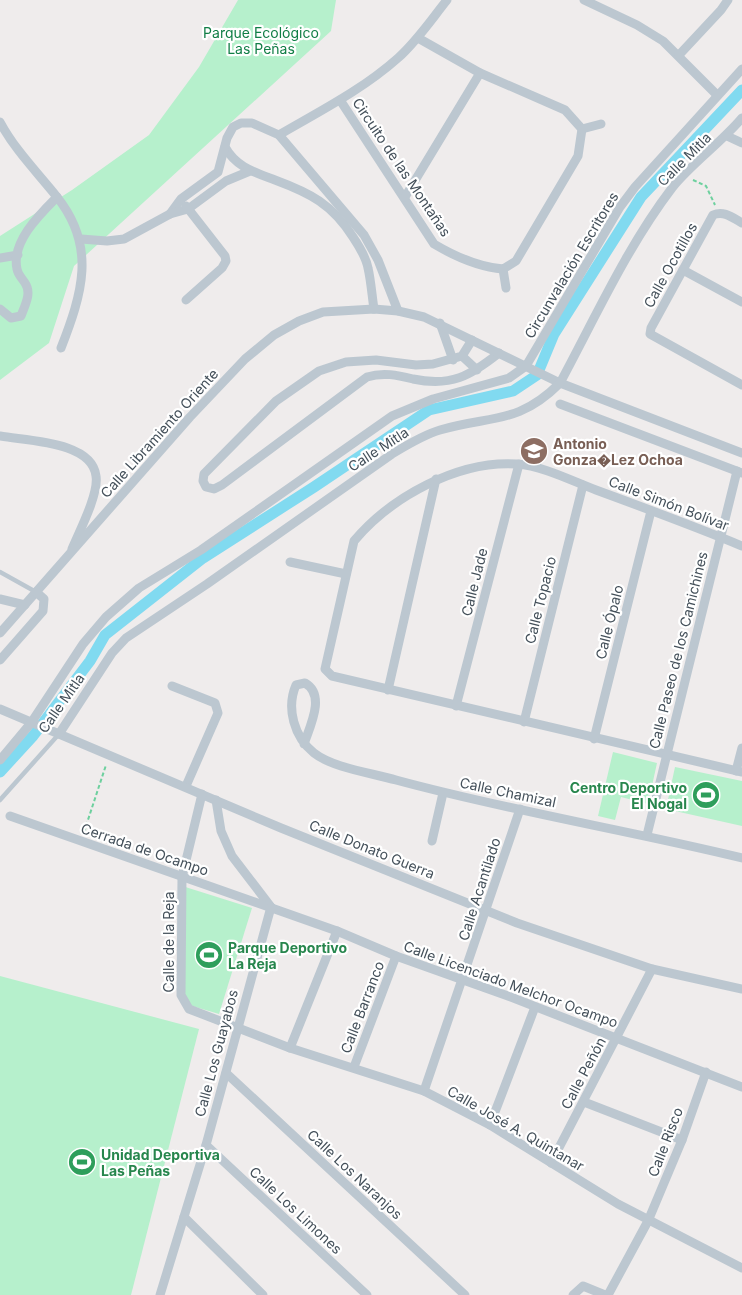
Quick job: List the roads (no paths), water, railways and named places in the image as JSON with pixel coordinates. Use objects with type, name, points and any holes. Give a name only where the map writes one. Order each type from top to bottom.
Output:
[{"type":"street","points":[[430,21],[438,0]]},
{"type":"street","points":[[279,134],[340,100],[375,76],[418,38],[447,0]]},
{"type":"street","points":[[584,0],[663,41],[717,95]]},
{"type":"street","points":[[679,55],[728,0]]},
{"type":"street","points":[[418,38],[480,72],[565,110],[582,129]]},
{"type":"street","name":"Circunvalación Escritores","points":[[530,368],[620,207],[635,187],[742,69]]},
{"type":"street","points":[[405,197],[480,72]]},
{"type":"street","name":"Circuito de las Montañas","points":[[340,100],[434,244],[455,256],[487,268],[504,269]]},
{"type":"street","name":"Calle Mitla","points":[[55,732],[112,653],[126,638],[208,584],[412,442],[439,430],[519,413],[543,400],[556,381],[656,209],[684,176],[727,136],[742,118]]},
{"type":"street","points":[[0,122],[18,152],[57,197],[74,222],[81,239],[81,279],[71,320],[61,348]]},
{"type":"street","points":[[170,214],[182,199],[218,172],[230,131],[241,123],[264,126],[279,134],[364,235],[378,260],[398,311]]},
{"type":"street","points":[[582,129],[601,124]]},
{"type":"street","points":[[506,288],[504,269],[516,261],[578,156],[582,129]]},
{"type":"street","points":[[727,136],[742,143]]},
{"type":"street","points":[[225,147],[234,159],[250,171],[304,191],[325,203],[344,222],[359,246],[368,266],[374,309]]},
{"type":"street","points":[[81,239],[107,241],[124,239],[170,214],[188,209],[226,181],[250,171]]},
{"type":"street","points":[[218,172],[226,181]]},
{"type":"street","points":[[0,309],[12,318],[21,316],[27,302],[27,286],[18,273],[16,266],[18,255],[27,229],[57,197]]},
{"type":"street","points":[[182,199],[225,256],[226,261],[222,268],[186,300]]},
{"type":"street","name":"Calle Ocotillos","points":[[742,223],[719,212],[714,215],[651,328],[650,334],[742,385]]},
{"type":"street","points":[[0,258],[18,255]]},
{"type":"street","points":[[683,270],[742,302]]},
{"type":"street","name":"Calle Libramiento Oriente","points":[[0,633],[190,416],[245,359],[274,335],[299,321],[323,312],[374,309],[398,311],[440,323],[556,381],[742,453]]},
{"type":"street","points":[[440,323],[453,360]]},
{"type":"street","points":[[472,340],[462,356],[453,360],[416,365],[376,360],[346,362],[319,371],[276,401],[204,474],[202,481],[206,487],[214,489],[222,485],[367,377],[380,373],[442,382],[460,378],[477,370],[499,353]]},
{"type":"street","points":[[462,356],[477,370]]},
{"type":"street","name":"Calle Mitla","points":[[0,760],[35,724],[83,644],[106,617],[139,588],[201,550],[392,416],[432,399],[509,378],[530,368]]},
{"type":"street","points":[[560,404],[740,472]]},
{"type":"street","points":[[0,436],[69,447],[90,459],[96,476],[94,491],[70,555]]},
{"type":"street","name":"Calle Simón Bolívar","points":[[388,690],[332,676],[324,669],[354,542],[363,530],[410,493],[436,479],[479,467],[519,464],[651,510],[742,546]]},
{"type":"street","name":"Calle Jade","points":[[456,706],[519,464]]},
{"type":"street","name":"Calle Paseo de los Camichines","points":[[647,835],[720,537],[740,472]]},
{"type":"street","points":[[436,479],[388,690],[739,772],[742,748]]},
{"type":"street","name":"Calle Topacio","points":[[524,722],[583,485]]},
{"type":"street","name":"Calle Ópalo","points":[[594,739],[651,510]]},
{"type":"street","points":[[290,562],[346,574]]},
{"type":"street","points":[[0,660],[43,611],[44,599],[36,592]]},
{"type":"street","points":[[0,599],[25,605]]},
{"type":"street","points":[[305,683],[315,693],[315,706],[304,744],[290,707],[296,685],[305,683]]},
{"type":"street","points":[[172,686],[215,703],[218,708],[218,713],[186,786]]},
{"type":"street","name":"Calle Donato Guerra","points":[[0,709],[216,800],[487,910],[652,969],[742,989]]},
{"type":"street","name":"Calle Chamizal","points":[[304,744],[328,761],[443,792],[647,835],[742,858]]},
{"type":"street","points":[[432,841],[443,792]]},
{"type":"street","name":"Calle de la Reja","points":[[202,794],[182,877],[180,995],[189,1009],[236,1028]]},
{"type":"street","points":[[216,800],[221,831],[232,856],[271,907]]},
{"type":"street","name":"Calle Acantilado","points":[[424,1091],[520,809]]},
{"type":"street","name":"Cerrada de Ocampo","points":[[10,816],[271,907]]},
{"type":"street","name":"Calle Licenciado Melchor Ocampo","points":[[271,907],[742,1087]]},
{"type":"street","name":"Calle Los Guayabos","points":[[160,1295],[206,1145],[236,1028],[271,907]]},
{"type":"street","points":[[290,1048],[337,931]]},
{"type":"street","name":"Calle Barranco","points":[[354,1067],[396,956]]},
{"type":"street","name":"Calle Peñón","points":[[551,1163],[652,969]]},
{"type":"street","points":[[490,1125],[535,1007]]},
{"type":"street","name":"Calle José A. Quintanar","points":[[236,1028],[290,1048],[424,1091],[490,1125],[648,1221],[742,1268]]},
{"type":"street","name":"Calle Los Naranjos","points":[[226,1072],[465,1295]]},
{"type":"street","name":"Calle Risco","points":[[606,1295],[648,1221],[682,1140],[706,1072]]},
{"type":"street","points":[[584,1102],[682,1140]]},
{"type":"street","name":"Calle Los Limones","points":[[206,1145],[367,1295]]},
{"type":"street","points":[[184,1217],[263,1295]]},
{"type":"street","points":[[573,1295],[583,1286],[606,1295]]},
{"type":"lane","points":[[0,572],[36,592]]},
{"type":"lane","name":"Calle Mitla","points":[[0,800],[55,732]]},
{"type":"waterway","points":[[0,772],[33,736],[90,661],[105,635],[203,558],[429,410],[513,391],[537,375],[554,334],[641,197],[742,90]]},
{"type":"place","name":"Antonio Gonza�Lez Ochoa","points":[[534,451]]},
{"type":"place","name":"Centro Deportivo El Nogal","points":[[706,795]]},
{"type":"place","name":"Parque Deportivo La Reja","points":[[209,955]]},
{"type":"place","name":"Unidad Deportiva Las Peñas","points":[[82,1162]]},
{"type":"park label","name":"Parque Ecológico Las Peñas","points":[[261,40]]}]
